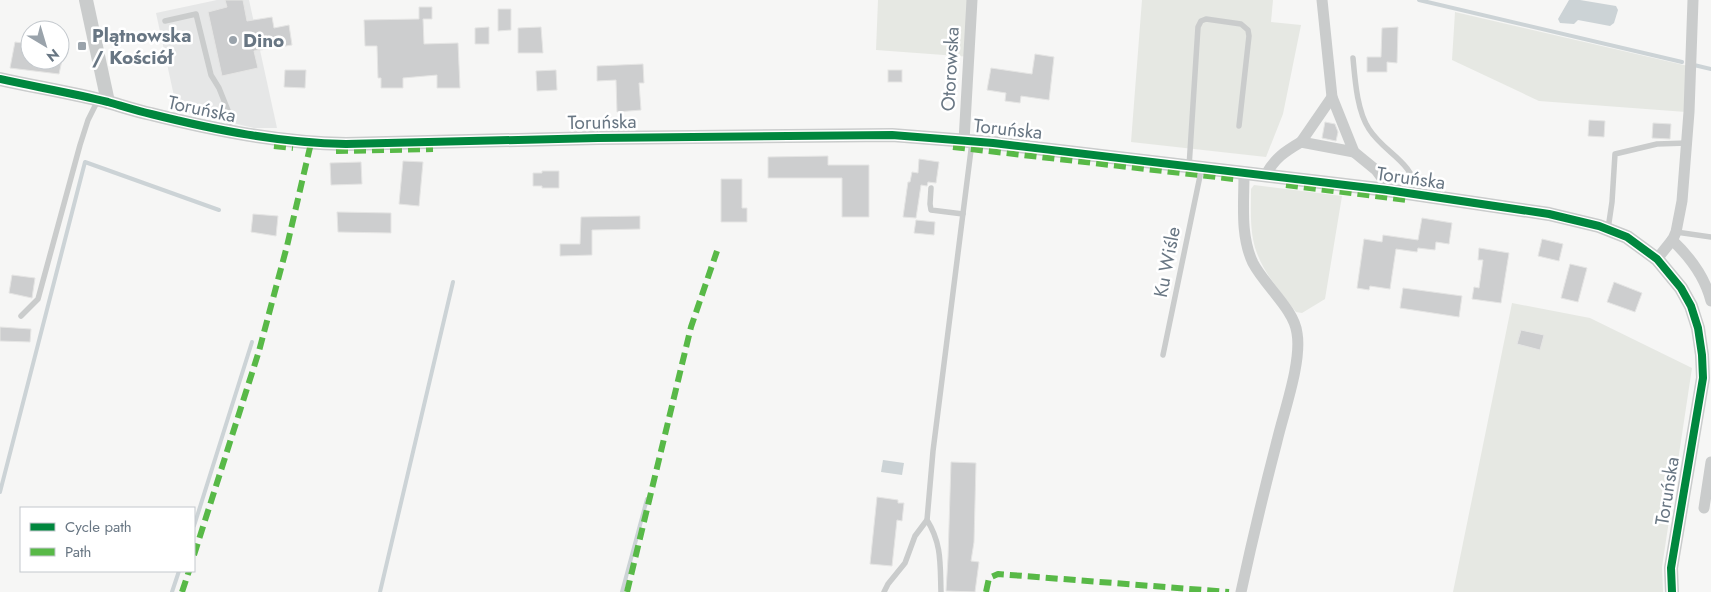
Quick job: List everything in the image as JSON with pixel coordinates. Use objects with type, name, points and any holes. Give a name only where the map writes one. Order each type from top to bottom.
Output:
[{"type":"street","points":[[86,0],[103,101]]},
{"type":"street","name":"Otorowska","points":[[968,141],[972,0]]},
{"type":"street","points":[[1322,0],[1332,97],[1354,152]]},
{"type":"street","points":[[1657,259],[1665,251],[1674,236],[1682,201],[1687,143],[1693,0]]},
{"type":"street","name":"Toruńska","points":[[0,79],[230,131],[293,141],[346,144],[796,135],[892,135],[968,141],[1194,171],[1266,176],[1387,190],[1549,214],[1608,229],[1627,237],[1657,259],[1672,276],[1691,306],[1701,342],[1703,368],[1671,568],[1672,592]]},
{"type":"street","points":[[1266,176],[1273,162],[1284,152],[1301,142],[1332,97]]},
{"type":"street","points":[[1301,142],[1354,152],[1376,170],[1387,190]]},
{"type":"street","points":[[1241,592],[1267,477],[1297,362],[1298,342],[1294,321],[1260,274],[1249,252],[1244,228],[1244,174]]},
{"type":"street","points":[[1674,236],[1692,260],[1709,292],[1711,301]]},
{"type":"street","points":[[1704,508],[1711,462]]},
{"type":"lane","points":[[164,21],[196,14],[211,75],[220,88],[229,113],[230,131]]},
{"type":"lane","name":"Ku Wiśle","points":[[1164,355],[1194,171],[1198,27],[1206,19],[1241,24],[1248,30],[1249,36],[1239,126]]},
{"type":"lane","points":[[1353,58],[1356,86],[1367,126],[1378,140],[1406,166],[1415,182],[1418,195]]},
{"type":"lane","points":[[21,316],[38,299],[88,120],[103,101]]},
{"type":"lane","points":[[884,592],[892,577],[905,563],[915,536],[926,520],[963,214],[968,141]]},
{"type":"lane","points":[[1608,229],[1612,202],[1614,154],[1657,144],[1687,143]]},
{"type":"lane","points":[[931,188],[931,210],[963,214]]},
{"type":"lane","points":[[1674,236],[1711,237]]},
{"type":"lane","points":[[926,520],[935,532],[937,541],[942,572],[941,592]]},
{"type":"shaded area","name":"Dino","points":[[217,0],[249,0],[277,128],[254,128],[177,110],[156,13]]},
{"type":"shaded area","points":[[878,0],[976,0],[971,57],[876,50]]},
{"type":"shaded area","points":[[1142,0],[1273,0],[1271,22],[1301,25],[1283,114],[1266,157],[1131,142]]},
{"type":"shaded area","points":[[1569,0],[1616,6],[1618,10],[1614,23],[1610,26],[1578,20],[1574,24],[1560,23],[1558,19]]},
{"type":"shaded area","points":[[1455,12],[1688,66],[1686,112],[1539,101],[1452,60]]},
{"type":"shaded area","points":[[1254,185],[1342,196],[1325,299],[1302,313],[1296,312],[1276,287],[1259,259],[1252,233],[1251,189]]},
{"type":"shaded area","points":[[1512,303],[1590,318],[1692,368],[1662,567],[1663,592],[1453,592]]},
{"type":"shaded area","points":[[883,460],[904,463],[902,475],[881,472]]},
{"type":"building","name":"Dino","points":[[225,0],[243,0],[247,21],[272,17],[274,28],[289,25],[292,45],[254,51],[258,68],[222,76],[208,12],[227,7]]},
{"type":"building","points":[[419,7],[432,7],[432,19],[423,19],[424,44],[458,43],[460,88],[437,88],[437,75],[403,78],[403,88],[381,88],[381,78],[378,78],[377,46],[365,46],[364,20],[419,19]]},
{"type":"building","points":[[498,9],[511,9],[511,30],[498,31]]},
{"type":"building","points":[[489,27],[489,44],[475,44],[475,28]]},
{"type":"building","points":[[541,27],[543,53],[518,53],[518,28]]},
{"type":"building","points":[[1398,27],[1397,63],[1387,62],[1387,72],[1367,72],[1367,57],[1381,57],[1382,28]]},
{"type":"building","points":[[15,42],[20,43],[20,69],[10,68]]},
{"type":"building","points":[[1035,54],[1054,57],[1049,100],[1021,96],[1020,103],[1005,101],[1006,93],[987,90],[991,68],[1032,74]]},
{"type":"building","points":[[643,64],[644,83],[639,83],[641,110],[617,112],[616,80],[597,81],[597,66]]},
{"type":"building","points":[[26,70],[60,70],[59,74]]},
{"type":"building","points":[[285,70],[306,70],[305,88],[284,87]]},
{"type":"building","points":[[556,70],[557,90],[537,91],[536,71]]},
{"type":"building","points":[[888,70],[902,70],[902,82],[888,82]]},
{"type":"building","points":[[1589,120],[1605,121],[1604,137],[1588,136]]},
{"type":"building","points":[[1325,122],[1335,124],[1338,132],[1336,141],[1322,138]]},
{"type":"building","points":[[1653,123],[1671,124],[1670,139],[1652,138]]},
{"type":"building","points":[[828,156],[828,165],[869,165],[869,217],[842,217],[842,178],[768,178],[768,157]]},
{"type":"building","points":[[919,159],[939,162],[936,183],[928,182],[927,186],[921,185],[916,218],[903,217],[908,182],[910,182],[912,172],[918,173]]},
{"type":"building","points":[[403,161],[423,162],[419,206],[399,204]]},
{"type":"building","points":[[361,162],[362,184],[331,185],[330,163]]},
{"type":"building","points":[[542,171],[559,171],[559,188],[533,186],[533,173],[542,173]]},
{"type":"building","points":[[721,179],[742,179],[742,208],[747,208],[747,222],[721,222]]},
{"type":"building","points":[[337,212],[391,213],[391,233],[338,232]]},
{"type":"building","points":[[253,214],[278,216],[276,236],[251,232]]},
{"type":"building","points":[[640,216],[640,229],[592,230],[592,255],[560,256],[560,244],[580,244],[581,217]]},
{"type":"building","points":[[1422,218],[1452,223],[1449,244],[1436,242],[1435,250],[1418,248],[1417,252],[1396,249],[1390,289],[1370,286],[1369,290],[1357,288],[1364,239],[1382,242],[1383,235],[1418,240]]},
{"type":"building","points":[[916,220],[935,222],[934,235],[914,233]]},
{"type":"building","points":[[1542,239],[1563,244],[1559,261],[1538,256]]},
{"type":"building","points":[[1479,248],[1509,253],[1501,303],[1472,299],[1474,287],[1479,288],[1483,260],[1478,260]]},
{"type":"building","points":[[1570,264],[1587,268],[1578,302],[1561,298]]},
{"type":"building","points":[[12,275],[35,278],[32,298],[9,293]]},
{"type":"building","points":[[1614,282],[1642,293],[1635,312],[1607,302]]},
{"type":"building","points":[[1403,288],[1462,296],[1459,317],[1400,308]]},
{"type":"building","points":[[0,327],[31,329],[30,342],[0,341]]},
{"type":"building","points":[[1521,330],[1544,335],[1540,350],[1517,344]]},
{"type":"building","points":[[951,462],[976,463],[974,542],[971,561],[979,562],[975,592],[946,591]]},
{"type":"building","points":[[877,497],[898,500],[898,503],[904,503],[902,521],[897,520],[892,566],[870,564]]},
{"type":"waterway","points":[[1419,0],[1682,62]]},
{"type":"waterway","points":[[1694,65],[1711,69]]},
{"type":"waterway","points":[[0,492],[85,162],[219,210]]},
{"type":"waterway","points":[[380,592],[453,282]]},
{"type":"waterway","points":[[195,523],[252,342]]},
{"type":"waterway","points":[[622,592],[647,499]]},
{"type":"waterway","points":[[172,592],[179,572]]},
{"type":"marked path","points":[[195,552],[259,351],[287,246],[311,143]]},
{"type":"marked path","points":[[274,146],[293,148]]},
{"type":"marked path","points":[[953,147],[1234,179]]},
{"type":"marked path","points":[[336,151],[433,149]]},
{"type":"marked path","points":[[1286,185],[1407,200]]},
{"type":"marked path","points":[[627,592],[691,327],[717,251]]},
{"type":"marked path","points":[[182,592],[189,572]]},
{"type":"marked path","points":[[986,592],[989,578],[998,574],[1229,592]]},
{"type":"cycle path","points":[[0,79],[108,102],[199,125],[248,135],[297,141],[346,144],[598,138],[892,135],[993,143],[1387,190],[1549,214],[1599,226],[1627,237],[1657,259],[1681,288],[1691,306],[1698,328],[1703,378],[1671,568],[1672,592]]},
{"type":"place","name":"Dino","points":[[233,40]]},
{"type":"place","name":"Plątnowska / Kościół","points":[[82,46]]}]
